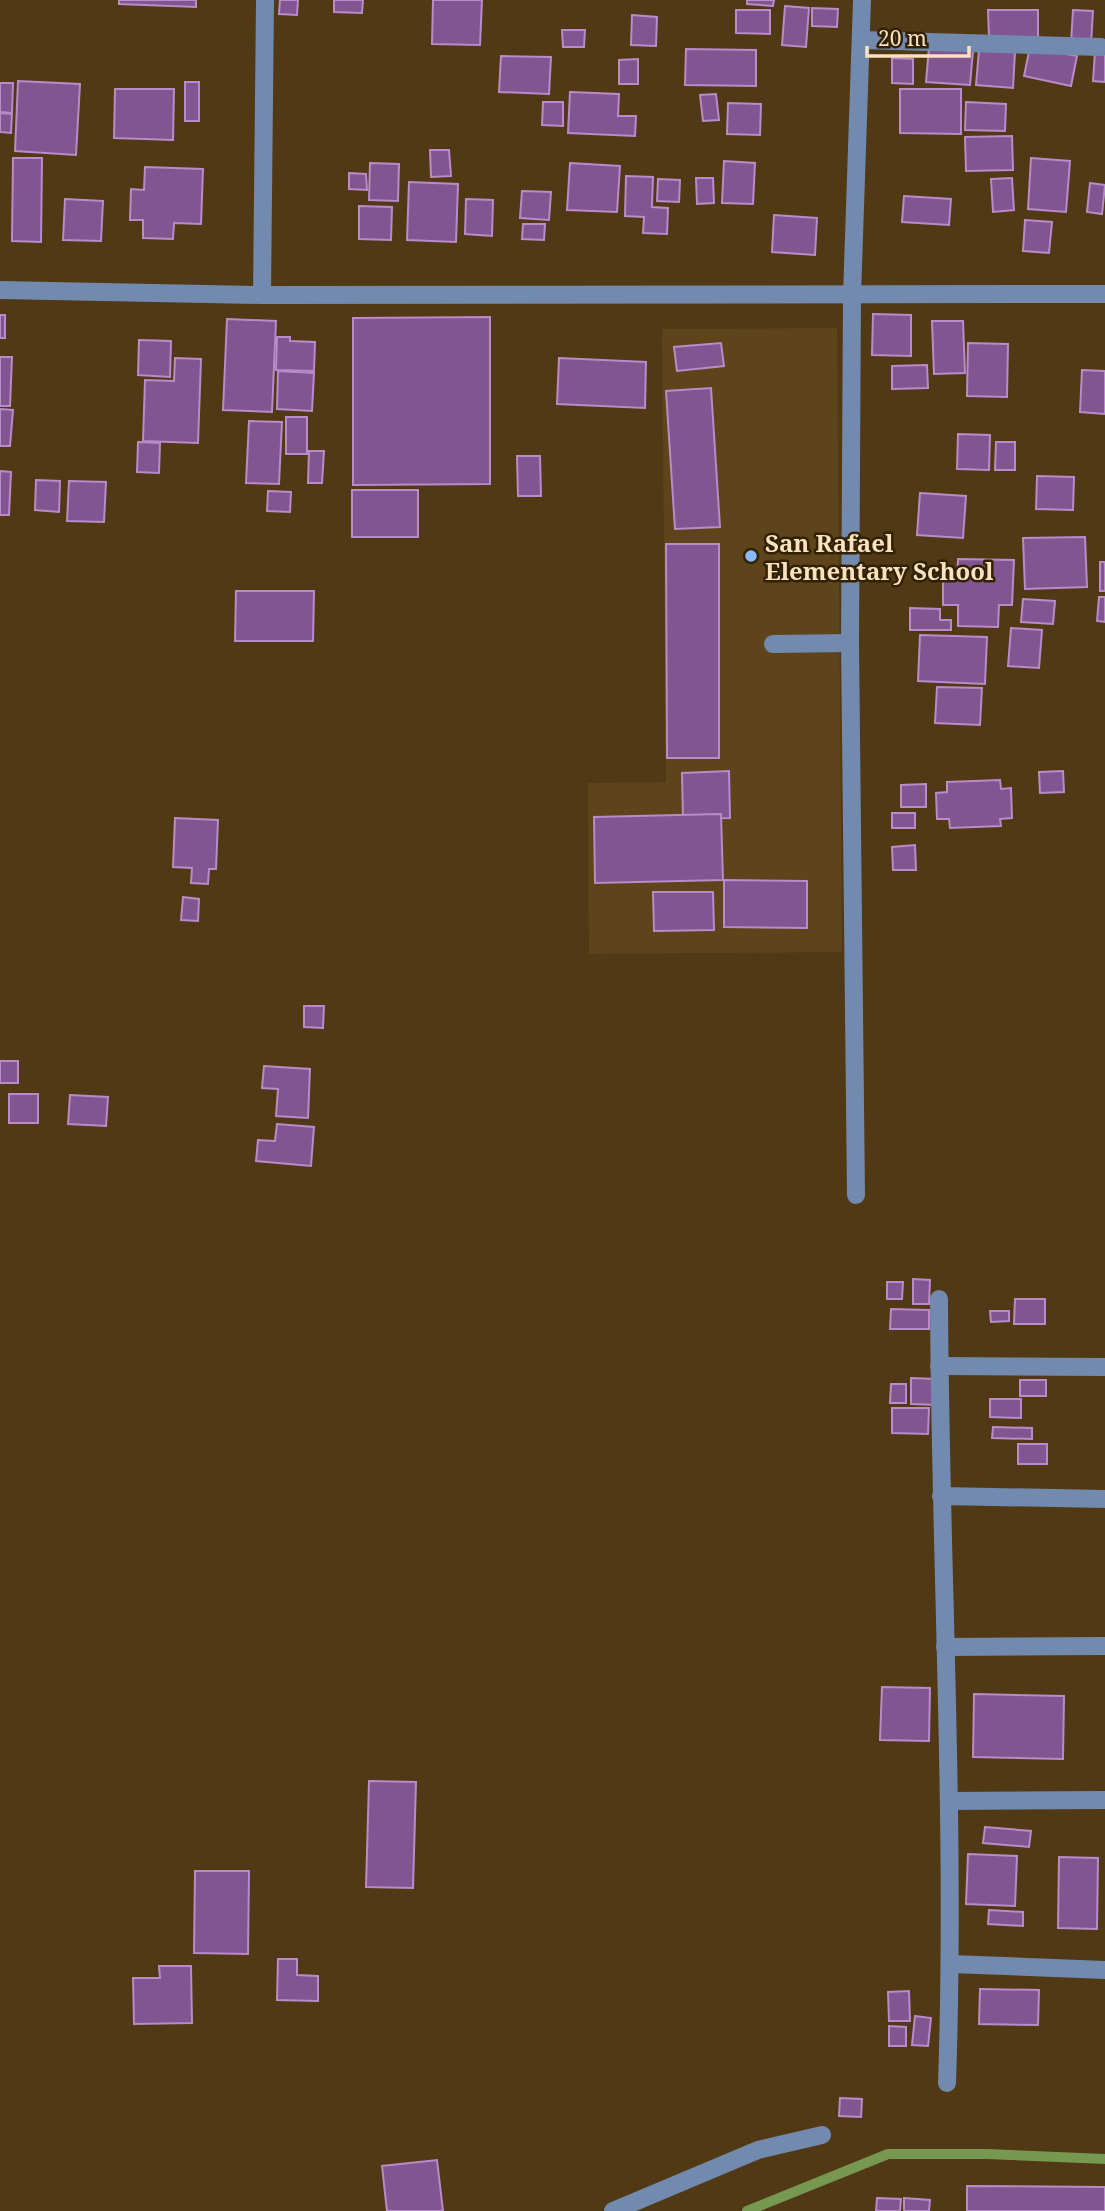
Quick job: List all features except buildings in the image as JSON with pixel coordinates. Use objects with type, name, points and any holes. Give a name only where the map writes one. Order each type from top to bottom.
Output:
[{"type":"street","points":[[261,295],[265,0]]},
{"type":"street","points":[[856,1195],[850,643],[852,296],[862,0]]},
{"type":"street","points":[[861,40],[1101,47]]},
{"type":"street","points":[[0,290],[261,295],[1105,294]]},
{"type":"street","points":[[773,644],[850,643]]},
{"type":"street","points":[[939,1299],[951,1964],[947,2083]]},
{"type":"street","points":[[939,1366],[1105,1367]]},
{"type":"street","points":[[941,1496],[1105,1499]]},
{"type":"street","points":[[945,1647],[1105,1646]]},
{"type":"street","points":[[948,1801],[1105,1800]]},
{"type":"street","points":[[951,1964],[1105,1970]]},
{"type":"street","points":[[613,2211],[758,2150],[822,2134]]},
{"type":"shaded area","name":"San Rafael Elementary School","points":[[837,328],[842,952],[589,954],[588,783],[666,782],[662,329]]},
{"type":"waterway","points":[[747,2211],[888,2154],[987,2154],[1105,2159]]},
{"type":"place","name":"San Rafael Elementary School","points":[[751,556]]}]
